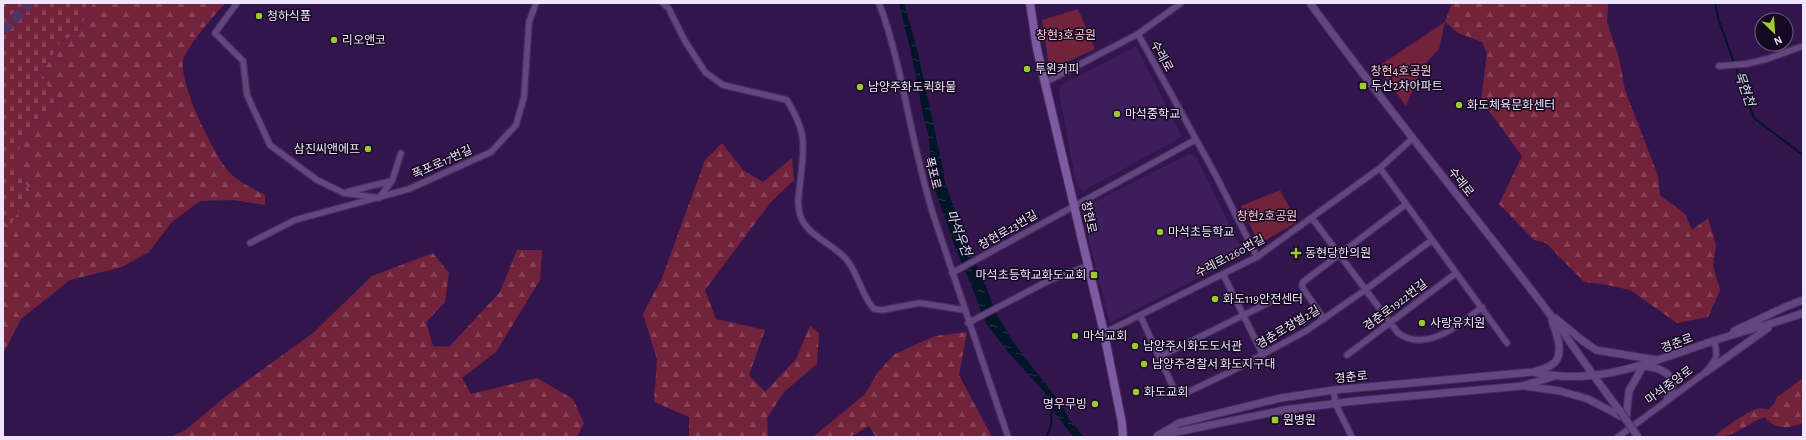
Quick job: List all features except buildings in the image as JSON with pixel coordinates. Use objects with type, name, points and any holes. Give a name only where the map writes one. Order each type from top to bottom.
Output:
[{"type":"main road","name":"창현로","points":[[1030,3],[1037,49],[1104,333],[1122,423],[1123,437]]},
{"type":"street","points":[[237,3],[214,33],[243,61],[247,95],[270,145],[317,180],[344,193],[379,198],[392,181],[401,153]]},
{"type":"street","name":"폭포로17번길","points":[[250,243],[295,220],[409,189],[491,152],[516,125],[524,97],[529,22],[536,3]]},
{"type":"street","points":[[663,3],[669,9],[685,41],[705,72],[723,85],[787,100],[799,119],[804,138],[801,176],[797,200],[800,216],[811,231],[846,258],[857,274],[869,303],[874,309],[882,310],[920,303],[964,310]]},
{"type":"street","name":"폭포로","points":[[879,3],[889,26],[924,183],[968,323],[1008,437]]},
{"type":"street","name":"수레로","points":[[1046,82],[1138,34],[1181,3]]},
{"type":"street","name":"수레로","points":[[1310,3],[1359,71],[1550,314],[1592,376],[1620,411],[1638,437]]},
{"type":"street","name":"수레로","points":[[1138,34],[1214,172],[1257,257]]},
{"type":"street","points":[[1720,66],[1741,65],[1767,59],[1803,46]]},
{"type":"street","name":"수레로1260번길","points":[[1104,333],[1257,257],[1380,168],[1413,138]]},
{"type":"street","name":"창현로23번길","points":[[952,273],[1196,140]]},
{"type":"street","points":[[1380,168],[1507,343]]},
{"type":"street","points":[[344,193],[392,181]]},
{"type":"street","points":[[1324,319],[1304,290],[1302,286],[1303,282],[1406,204]]},
{"type":"street","points":[[1312,218],[1398,333],[1404,337],[1423,340],[1434,337],[1449,330],[1482,307]]},
{"type":"street","name":"경춘로창벌2길","points":[[1140,315],[1174,389],[1182,393],[1201,387],[1263,355],[1324,319],[1432,240]]},
{"type":"street","points":[[968,323],[1048,281],[1087,266]]},
{"type":"street","name":"경춘로1922번길","points":[[1347,355],[1456,272]]},
{"type":"street","points":[[1223,274],[1263,355]]},
{"type":"street","name":"경춘로","points":[[1714,341],[1803,300]]},
{"type":"street","points":[[1159,357],[1243,317],[1270,302]]},
{"type":"street","name":"경춘로","points":[[1156,436],[1179,423],[1212,414],[1281,398],[1334,390],[1533,372],[1553,376],[1592,376],[1643,366],[1660,361],[1714,341],[1774,324],[1803,312]]},
{"type":"street","points":[[1550,314],[1596,350],[1660,361]]},
{"type":"street","points":[[1533,372],[1556,361],[1559,352],[1558,341],[1550,314]]},
{"type":"street","points":[[1706,372],[1774,324]]},
{"type":"street","name":"마석중앙로","points":[[1618,437],[1706,372],[1715,361],[1717,353],[1714,341]]},
{"type":"street","points":[[1522,386],[1576,395],[1597,403],[1607,410],[1626,419],[1629,404],[1629,391],[1643,366],[1653,367],[1666,373],[1672,382],[1672,388],[1667,400]]},
{"type":"street","name":"경춘로","points":[[1156,436],[1182,432],[1243,417],[1284,410],[1335,403],[1522,386],[1553,376]]},
{"type":"street","points":[[1334,390],[1335,403],[1352,437]]},
{"type":"shaded area","name":"마석중학교","points":[[1136,46],[1182,137],[1083,191],[1076,183],[1059,92],[1062,85]]},
{"type":"shaded area","name":"마석초등학교","points":[[1189,154],[1197,158],[1244,255],[1110,323],[1081,209]]},
{"type":"green space","points":[[3,3],[93,3],[77,33],[60,42],[42,74],[57,107],[37,119],[19,149],[18,171],[31,193],[11,224],[3,223]]},
{"type":"green space","points":[[93,3],[225,3],[198,36],[184,57],[183,67],[185,81],[198,117],[224,165],[231,174],[247,186],[265,195],[265,205],[233,200],[200,201],[172,222],[149,252],[122,267],[70,280],[21,319],[4,352],[3,405],[3,223],[11,223],[31,193],[18,171],[19,149],[37,119],[57,107],[42,74],[60,42],[77,33]]},
{"type":"green space","points":[[1452,3],[1608,3],[1607,22],[1619,58],[1625,90],[1658,176],[1660,195],[1685,214],[1692,230],[1708,218],[1716,245],[1713,266],[1720,290],[1708,317],[1677,323],[1630,290],[1584,282],[1546,243],[1534,240],[1499,204],[1522,156],[1481,100],[1487,54],[1482,42],[1458,33],[1445,22]]},
{"type":"green space","name":"창현3호공원","points":[[1078,9],[1095,49],[1056,67],[1048,60],[1042,20]]},
{"type":"green space","name":"창현4호공원","points":[[1445,22],[1439,49],[1422,67],[1406,106],[1377,67]]},
{"type":"green space","points":[[722,143],[743,170],[763,182],[792,158],[794,180],[771,202],[705,290],[716,319],[765,330],[749,375],[765,392],[796,359],[810,326],[819,333],[817,364],[784,392],[767,418],[768,437],[689,437],[689,417],[654,402],[657,359],[643,314],[662,278],[705,160]]},
{"type":"green space","name":"창현2호공원","points":[[1280,190],[1297,222],[1259,244],[1241,206]]},
{"type":"green space","points":[[517,250],[542,250],[540,280],[496,352],[462,378],[471,394],[537,378],[573,399],[584,423],[577,437],[170,437],[184,431],[229,394],[313,333],[372,276],[433,253],[449,273],[445,302],[426,322],[433,346],[449,347],[500,292]]},
{"type":"green space","points":[[967,332],[959,375],[992,437],[876,437],[869,426],[850,437],[813,437],[865,394],[878,372],[895,354],[935,336]]},
{"type":"green space","points":[[1803,378],[1803,423],[1782,427],[1773,424],[1765,417],[1735,433],[1714,437],[1727,426],[1753,410],[1769,409],[1775,403],[1776,398]]},
{"type":"water","name":"마석우천","points":[[899,3],[904,3],[918,53],[945,183],[961,227],[965,245],[979,270],[998,317],[1016,346],[1062,405],[1069,419],[1084,437],[1074,437],[1056,415],[1045,393],[1008,352],[986,323],[955,247],[932,181],[929,138]]},
{"type":"waterway","name":"묵현천","points":[[1715,3],[1719,21],[1754,118],[1803,155]]},
{"type":"waterway","points":[[1046,437],[1051,426],[1052,405]]},
{"type":"tunnel","points":[[3,30],[30,3]]},
{"type":"place","name":"청하식품","points":[[259,16]]},
{"type":"place","name":"리오앤코","points":[[334,40]]},
{"type":"place","name":"투윈커피","points":[[1027,69]]},
{"type":"place","name":"두산2차아파트","points":[[1363,86]]},
{"type":"place","name":"남양주화도퀵화물","points":[[860,87]]},
{"type":"place","name":"화도체육문화센터","points":[[1459,105]]},
{"type":"place","name":"마석중학교","points":[[1117,114]]},
{"type":"place","name":"삼진씨앤에프","points":[[368,149]]},
{"type":"place","name":"마석초등학교","points":[[1160,232]]},
{"type":"place","name":"동현당한의원","points":[[1296,253]]},
{"type":"place","name":"마석초등학교화도교회","points":[[1094,275]]},
{"type":"place","name":"화도119안전센터","points":[[1215,299]]},
{"type":"place","name":"사랑유치원","points":[[1422,323]]},
{"type":"place","name":"마석교회","points":[[1075,336]]},
{"type":"place","name":"남양주시화도도서관","points":[[1135,346]]},
{"type":"place","name":"남양주경찰서 화도지구대","points":[[1144,364]]},
{"type":"place","name":"화도교회","points":[[1136,392]]},
{"type":"place","name":"명우무빙","points":[[1095,404]]},
{"type":"place","name":"원병원","points":[[1275,420]]}]
